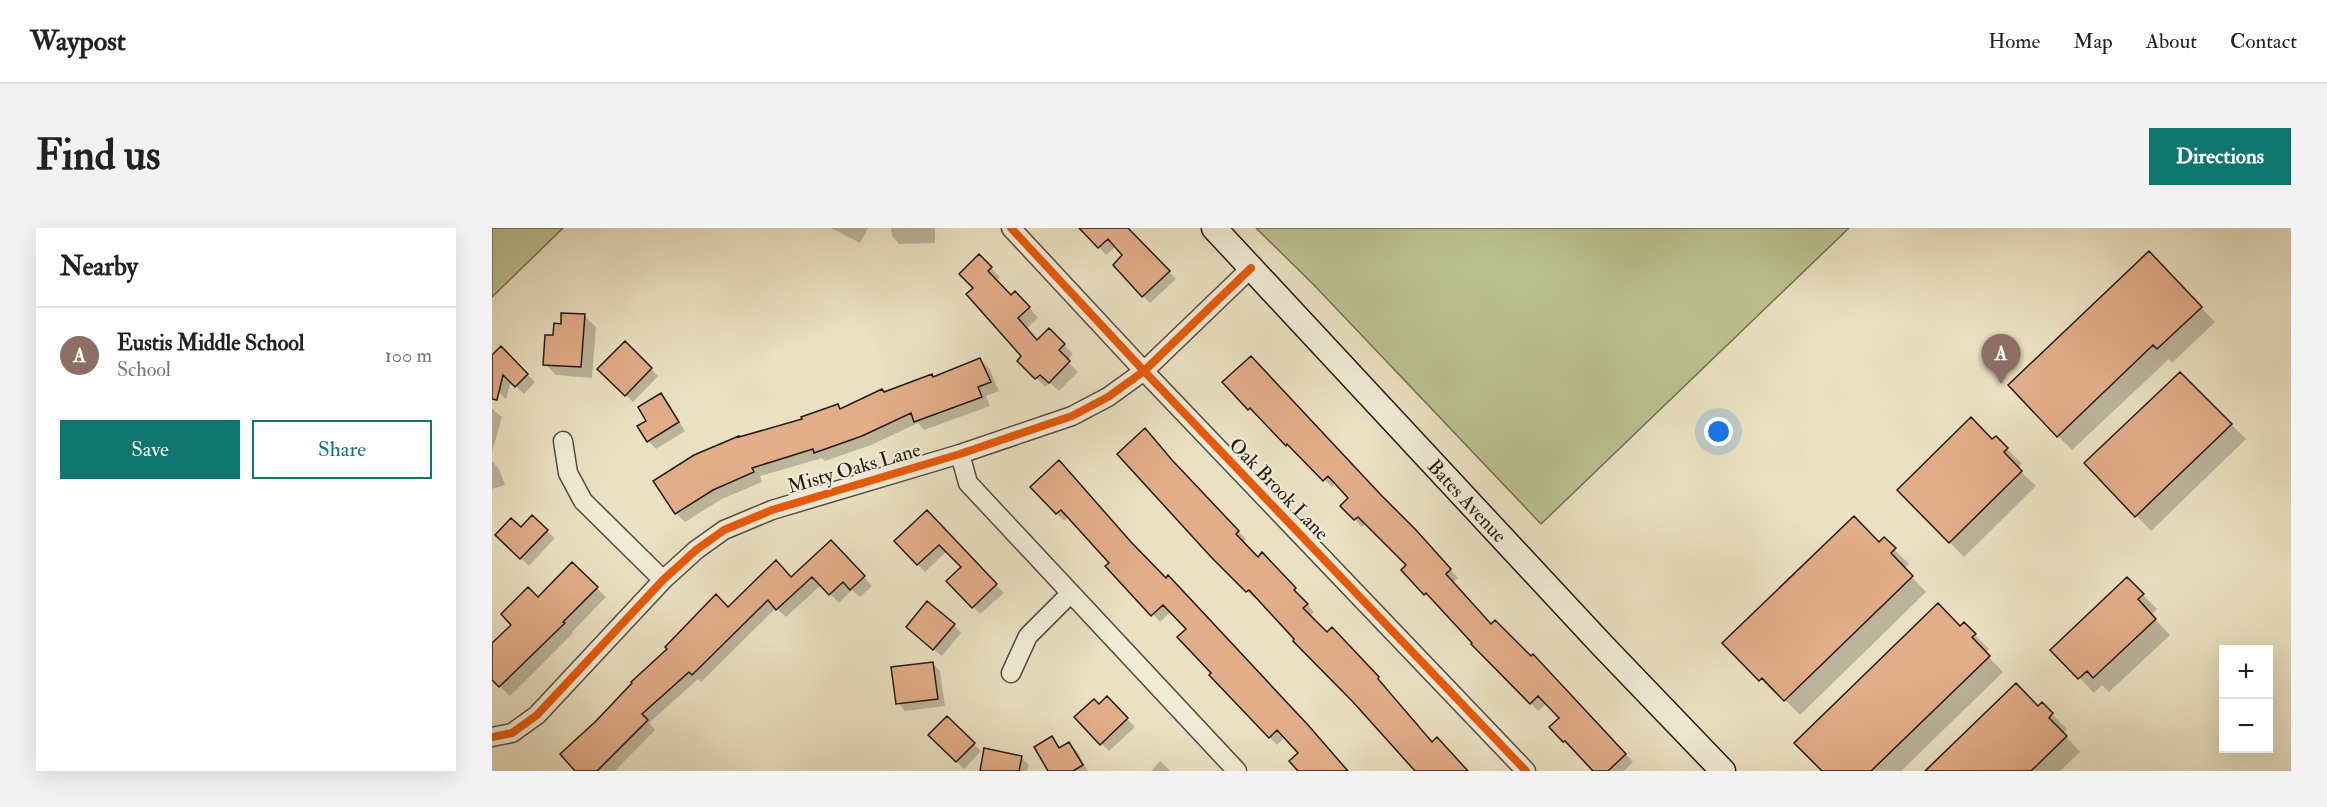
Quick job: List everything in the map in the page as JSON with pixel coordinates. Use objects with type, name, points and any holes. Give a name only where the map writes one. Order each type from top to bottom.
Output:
[{"type":"street","name":"Oak Brook Lane","points":[[1011,228],[1144,371],[1526,771]]},
{"type":"street","name":"Bates Avenue","points":[[1214,228],[1602,645],[1723,771]]},
{"type":"street","name":"Misty Oaks Lane","points":[[492,737],[512,733],[537,715],[663,579],[696,550],[724,531],[772,510],[960,454],[1072,416],[1108,397],[1144,371],[1251,268]]},
{"type":"street","points":[[563,441],[568,473],[583,501],[663,579]]},
{"type":"street","points":[[960,454],[968,483],[1237,771]]},
{"type":"street","points":[[1011,673],[1028,636],[1071,594]]},
{"type":"green space","points":[[492,228],[563,228],[492,297]]},
{"type":"green space","points":[[1256,228],[1849,228],[1541,524],[1313,284]]},
{"type":"building","points":[[1079,228],[1128,228],[1170,271],[1142,297],[1113,265],[1122,255],[1108,239],[1098,248]]},
{"type":"building","points":[[2149,251],[2202,307],[2157,349],[2153,345],[2057,437],[2008,385]]},
{"type":"building","points":[[979,254],[992,267],[988,271],[1011,295],[1015,291],[1030,307],[1018,318],[1037,340],[1049,328],[1065,344],[1059,350],[1070,361],[1049,383],[1040,375],[1035,379],[1017,361],[1021,356],[966,294],[973,288],[959,274]]},
{"type":"building","points":[[561,313],[585,314],[581,367],[543,365],[545,335],[553,335],[554,323],[561,324]]},
{"type":"building","points":[[625,341],[652,368],[625,396],[597,369]]},
{"type":"building","points":[[501,346],[528,374],[515,387],[503,375],[497,400],[492,399],[492,355]]},
{"type":"building","points":[[1251,356],[1451,569],[1446,574],[1491,624],[1495,620],[1531,656],[1533,654],[1626,754],[1608,771],[1593,771],[1565,741],[1563,742],[1549,727],[1559,718],[1538,696],[1530,704],[1471,644],[1426,593],[1424,595],[1401,570],[1406,565],[1358,517],[1354,520],[1340,506],[1348,498],[1328,476],[1323,481],[1222,382]]},
{"type":"building","points":[[980,358],[991,382],[978,387],[982,397],[914,422],[911,413],[862,436],[814,453],[813,449],[752,468],[754,472],[713,490],[675,514],[653,481],[694,455],[739,436],[802,419],[801,417],[838,404],[840,409],[882,389],[884,392],[932,374],[933,377]]},
{"type":"building","points":[[2180,372],[2232,424],[2135,517],[2084,463]]},
{"type":"building","points":[[661,393],[679,422],[647,442],[637,426],[646,421],[638,407]]},
{"type":"building","points":[[1971,417],[1992,439],[1996,436],[2008,448],[2004,452],[2022,471],[1949,543],[1897,490]]},
{"type":"building","points":[[1145,428],[1239,531],[1236,534],[1258,557],[1262,552],[1296,588],[1294,590],[1308,604],[1303,608],[1327,632],[1332,627],[1379,677],[1378,679],[1432,742],[1437,737],[1468,771],[1415,771],[1353,702],[1293,641],[1294,639],[1249,590],[1246,592],[1211,557],[1117,454]]},
{"type":"building","points":[[1059,460],[1131,542],[1166,578],[1168,575],[1348,771],[1298,771],[1289,761],[1298,753],[1277,730],[1269,738],[1209,675],[1211,673],[1177,637],[1186,629],[1163,605],[1151,616],[1105,566],[1109,563],[1061,510],[1056,514],[1030,487]]},
{"type":"building","points":[[927,510],[997,584],[972,608],[946,581],[961,567],[939,545],[917,565],[894,541]]},
{"type":"building","points":[[532,515],[548,530],[520,559],[495,535],[511,518],[521,527]]},
{"type":"building","points":[[1854,516],[1879,542],[1884,537],[1896,548],[1891,553],[1913,576],[1784,701],[1762,678],[1759,681],[1722,643]]},
{"type":"building","points":[[831,540],[865,576],[850,590],[843,582],[829,595],[812,577],[776,610],[768,600],[692,675],[689,672],[642,714],[648,720],[597,771],[575,771],[560,754],[667,649],[665,647],[716,594],[728,607],[776,560],[791,577]]},
{"type":"building","points":[[572,562],[598,587],[563,622],[565,623],[499,687],[492,680],[492,643],[511,625],[501,614],[528,587],[538,597]]},
{"type":"building","points":[[2127,577],[2144,594],[2138,599],[2156,619],[2093,678],[2087,671],[2078,679],[2050,650]]},
{"type":"building","points":[[927,601],[955,624],[933,650],[906,627]]},
{"type":"building","points":[[1938,603],[1960,626],[1964,622],[1976,634],[1972,637],[1990,656],[1871,771],[1822,771],[1794,743]]},
{"type":"building","points":[[933,662],[938,699],[896,704],[891,667]]},
{"type":"building","points":[[2016,683],[2038,706],[2042,702],[2053,713],[2049,718],[2067,736],[2031,771],[1925,771]]},
{"type":"building","points":[[1107,696],[1128,718],[1100,745],[1074,717],[1094,699],[1099,704]]},
{"type":"building","points":[[947,716],[975,743],[956,762],[928,735]]},
{"type":"building","points":[[1052,736],[1059,748],[1069,742],[1083,765],[1073,771],[1048,771],[1034,747]]},
{"type":"building","points":[[984,748],[1022,756],[1019,771],[980,771]]},
{"type":"cycle path","points":[[1011,228],[1144,371],[1526,771]]},
{"type":"cycle path","points":[[492,737],[512,733],[537,715],[663,580],[696,550],[724,530],[772,510],[960,454],[1072,416],[1108,397],[1144,371],[1251,268]]},
{"type":"place","name":"Eustis Middle School","points":[[2001,384]]}]
